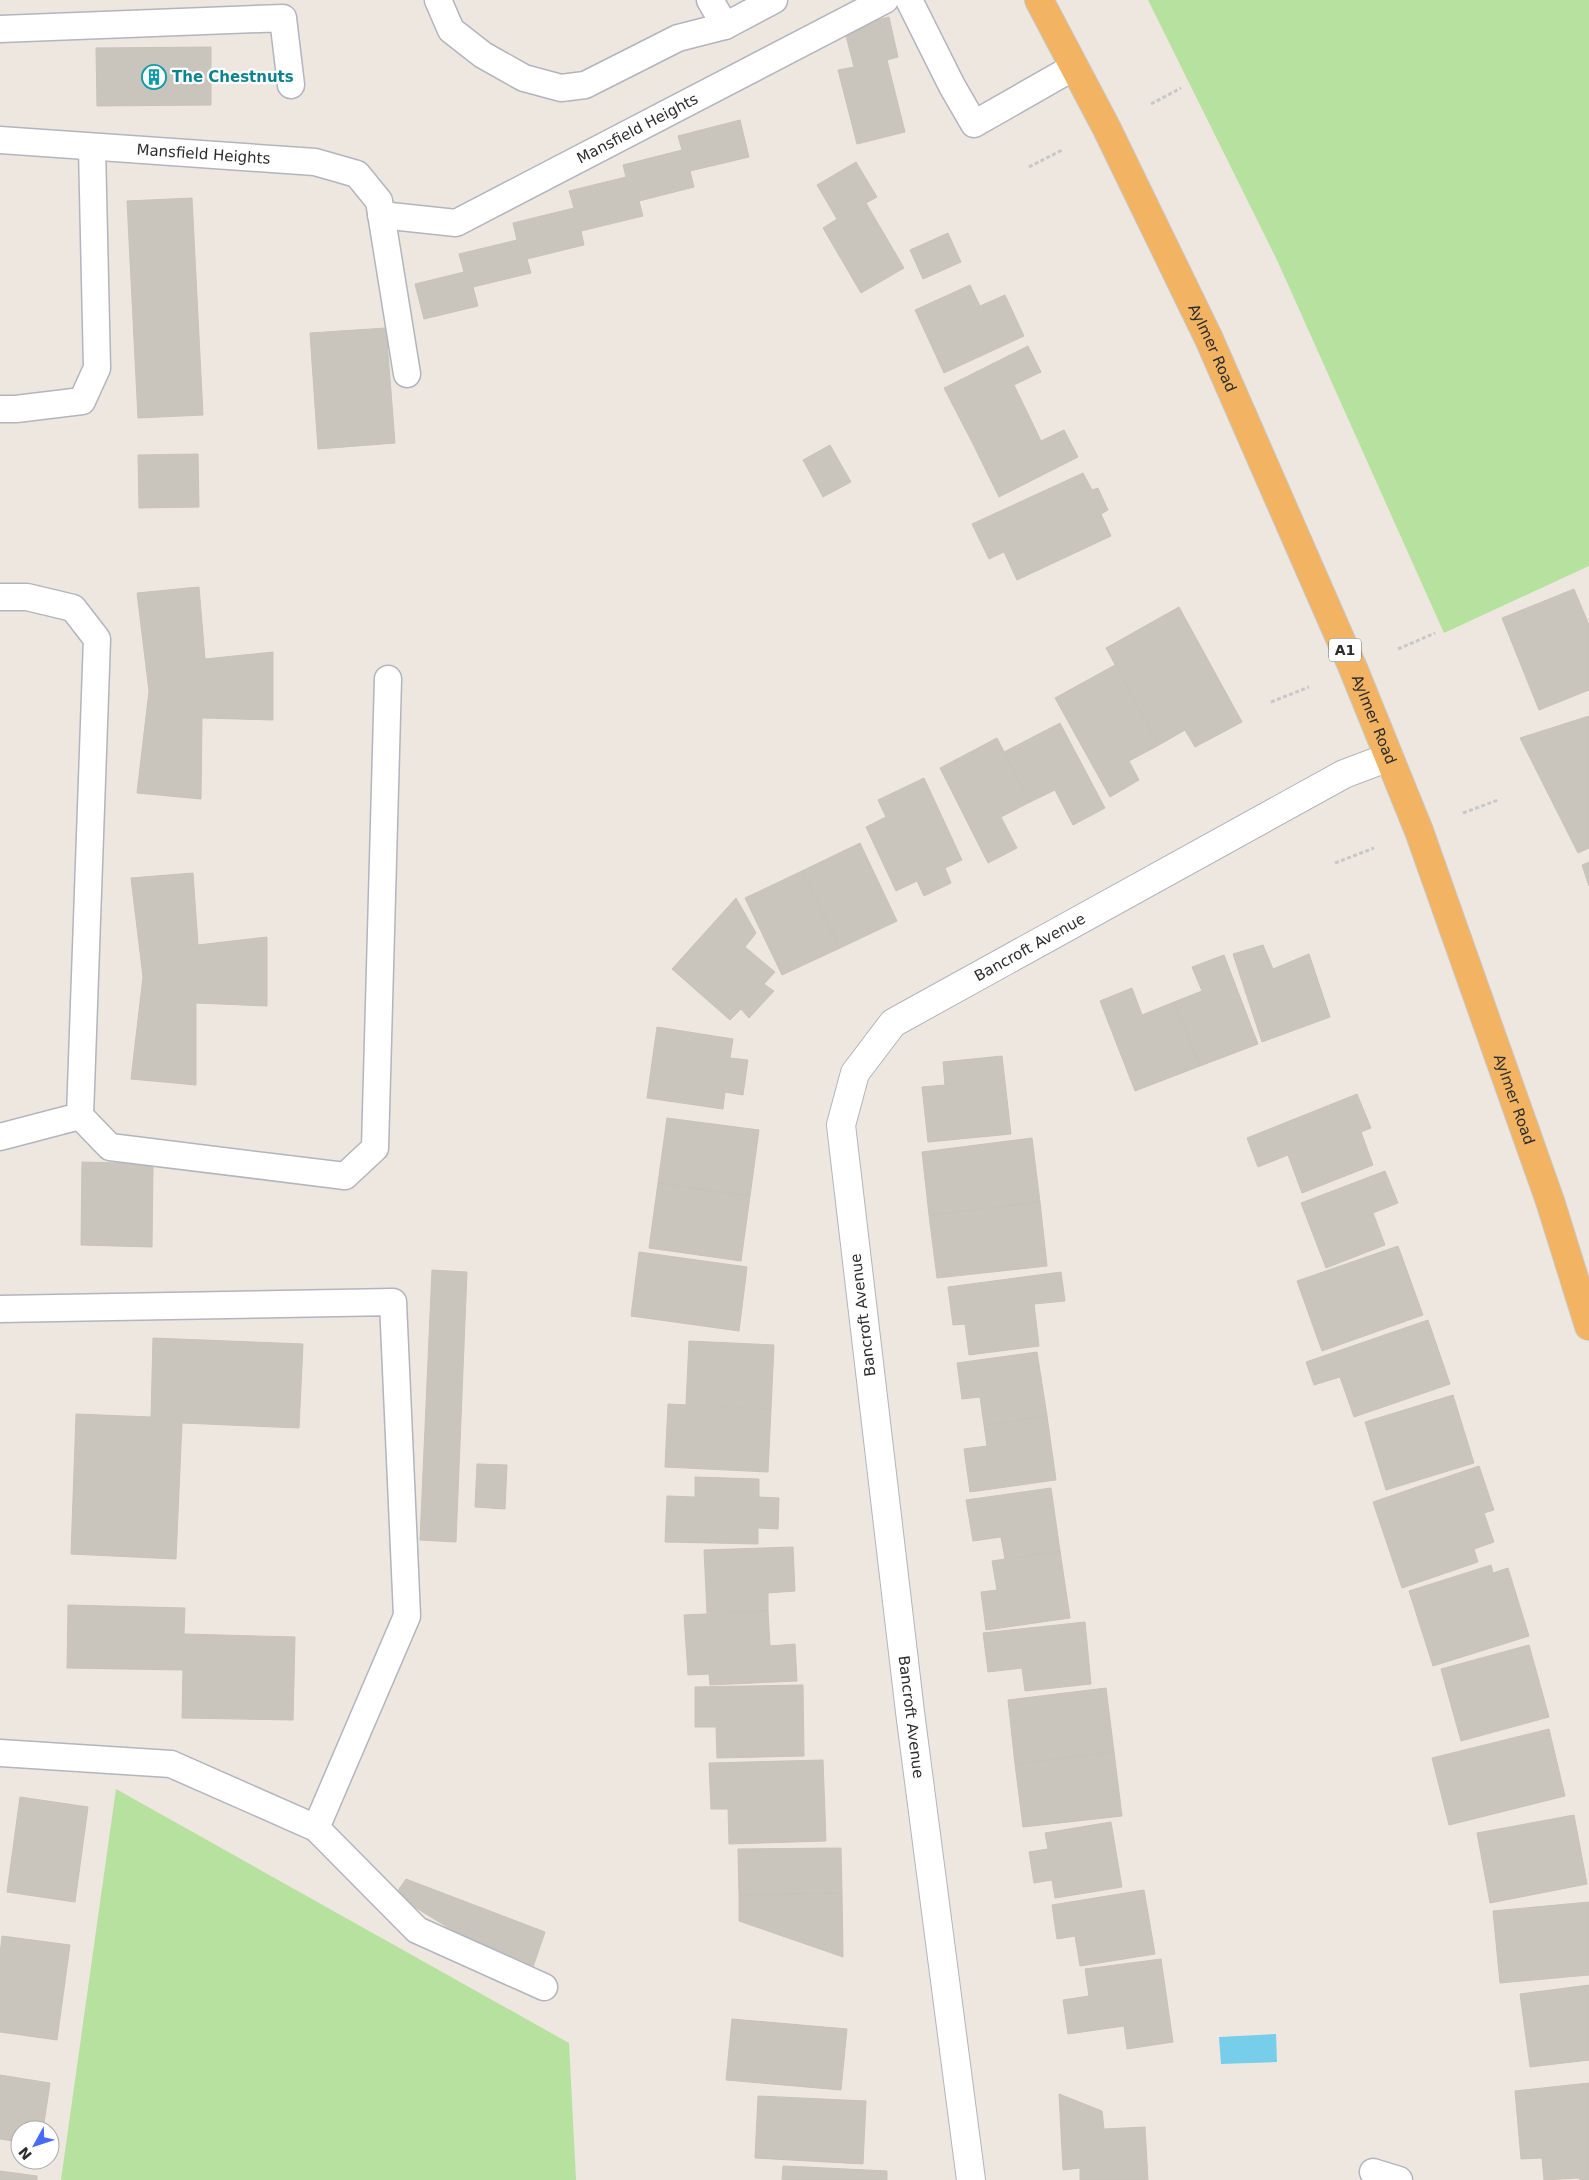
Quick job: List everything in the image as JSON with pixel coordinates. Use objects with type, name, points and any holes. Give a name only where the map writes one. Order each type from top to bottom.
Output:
[{"type":"highway","name":"Aylmer Road","points":[[1039,0],[1106,127],[1209,339],[1353,668],[1419,830],[1550,1201],[1589,1326]]},
{"type":"street","name":"Bancroft Avenue","points":[[971,2180],[910,1712],[841,1125],[855,1073],[894,1022],[1344,774],[1389,757]]},
{"type":"lane","points":[[438,0],[451,30],[483,55],[524,78],[561,88],[585,86],[678,38],[725,26],[774,0]]},
{"type":"lane","points":[[710,0],[725,26]]},
{"type":"lane","name":"Mansfield Heights","points":[[382,215],[456,223],[885,0]]},
{"type":"lane","points":[[909,0],[952,86],[974,124],[1074,67]]},
{"type":"lane","points":[[0,30],[283,18],[291,85]]},
{"type":"lane","name":"Mansfield Heights","points":[[0,140],[92,148],[315,162],[357,174],[379,201],[407,374]]},
{"type":"lane","points":[[0,409],[16,409],[82,401],[97,368],[92,148]]},
{"type":"lane","points":[[0,597],[27,598],[73,608],[96,639],[80,1116],[110,1147],[346,1176],[375,1148],[388,678]]},
{"type":"lane","points":[[0,1137],[80,1116]]},
{"type":"lane","points":[[0,1308],[393,1302],[407,1616],[316,1828]]},
{"type":"lane","points":[[0,1753],[171,1764],[316,1828],[417,1930],[544,1987]]},
{"type":"lane","points":[[1373,2172],[1399,2180]]},
{"type":"path","points":[[1151,104],[1181,88]]},
{"type":"path","points":[[1029,167],[1062,150]]},
{"type":"path","points":[[1398,649],[1435,633]]},
{"type":"path","points":[[1272,702],[1309,687]]},
{"type":"path","points":[[1463,813],[1498,800]]},
{"type":"path","points":[[1335,863],[1374,848]]},
{"type":"green space","points":[[1148,0],[1589,0],[1589,566],[1444,633],[1277,260]]},
{"type":"green space","points":[[116,1789],[569,2043],[576,2180],[61,2180]]},
{"type":"water","points":[[1276,2034],[1277,2062],[1221,2064],[1219,2037]]},
{"type":"building","points":[[889,17],[898,57],[887,60],[905,132],[857,144],[838,70],[854,67],[844,28]]},
{"type":"building","name":"The Chestnuts","points":[[211,47],[211,105],[97,106],[96,48]]},
{"type":"building","points":[[740,120],[749,157],[690,171],[694,187],[639,201],[643,216],[581,231],[584,245],[527,259],[531,273],[473,287],[478,306],[424,319],[415,284],[464,272],[459,254],[517,240],[513,223],[574,208],[569,191],[626,177],[623,165],[682,150],[678,136]]},
{"type":"building","points":[[856,162],[877,197],[866,203],[904,268],[861,293],[823,228],[837,219],[817,185]]},
{"type":"building","points":[[192,198],[203,415],[138,418],[127,201]]},
{"type":"building","points":[[948,233],[961,262],[923,279],[910,250]]},
{"type":"building","points":[[970,285],[980,306],[1005,295],[1024,336],[944,373],[915,310]]},
{"type":"building","points":[[386,328],[395,443],[318,449],[310,333]]},
{"type":"building","points":[[1028,346],[1041,372],[1014,385],[1029,416],[973,444],[944,388]]},
{"type":"building","points":[[1029,416],[1041,441],[1064,430],[1078,457],[999,497],[973,444]]},
{"type":"building","points":[[830,445],[851,482],[823,497],[803,460]]},
{"type":"building","points":[[198,454],[199,507],[139,508],[138,455]]},
{"type":"building","points":[[1083,473],[1092,490],[1098,488],[1108,510],[1101,514],[1111,536],[1017,580],[1004,552],[989,559],[972,524]]},
{"type":"building","points":[[199,587],[205,659],[273,652],[273,720],[202,718],[201,799],[137,793],[149,691],[137,593]]},
{"type":"building","points":[[1574,589],[1589,625],[1589,690],[1539,710],[1502,618]]},
{"type":"building","points":[[1179,607],[1242,722],[1195,747],[1185,730],[1159,745],[1106,648]]},
{"type":"building","points":[[1115,665],[1159,745],[1129,761],[1139,780],[1110,797],[1055,698]]},
{"type":"building","points":[[1589,716],[1589,848],[1578,853],[1520,738]]},
{"type":"building","points":[[1060,723],[1105,808],[1073,825],[1055,790],[1030,802],[1004,752]]},
{"type":"building","points":[[997,738],[1030,802],[1001,817],[1017,848],[988,863],[940,768]]},
{"type":"building","points":[[924,778],[962,860],[945,868],[951,883],[924,896],[917,881],[896,891],[866,827],[886,817],[878,800]]},
{"type":"building","points":[[860,843],[897,921],[840,948],[802,871]]},
{"type":"building","points":[[1589,862],[1589,886],[1582,865]]},
{"type":"building","points":[[802,871],[840,948],[782,975],[745,898]]},
{"type":"building","points":[[193,873],[198,945],[267,937],[267,1006],[196,1003],[196,1085],[131,1079],[143,977],[131,878]]},
{"type":"building","points":[[736,898],[756,933],[745,947],[775,972],[764,984],[774,991],[749,1018],[741,1009],[730,1020],[672,969]]},
{"type":"building","points":[[1263,945],[1273,969],[1309,954],[1330,1017],[1262,1042],[1233,954]]},
{"type":"building","points":[[1224,955],[1258,1044],[1200,1066],[1174,1002],[1202,991],[1192,967]]},
{"type":"building","points":[[1132,988],[1142,1015],[1174,1002],[1200,1066],[1135,1091],[1100,1001]]},
{"type":"building","points":[[657,1027],[733,1039],[730,1058],[748,1060],[743,1095],[725,1092],[723,1109],[647,1098]]},
{"type":"building","points":[[1002,1056],[1011,1134],[928,1142],[922,1087],[945,1085],[943,1062]]},
{"type":"building","points":[[1357,1094],[1371,1128],[1361,1132],[1373,1165],[1302,1193],[1288,1155],[1258,1167],[1247,1138]]},
{"type":"building","points":[[667,1118],[759,1130],[750,1196],[658,1183]]},
{"type":"building","points":[[1032,1138],[1040,1202],[929,1215],[922,1152]]},
{"type":"building","points":[[82,1162],[153,1164],[152,1247],[81,1245]]},
{"type":"building","points":[[1385,1171],[1398,1203],[1373,1213],[1385,1245],[1326,1268],[1301,1203]]},
{"type":"building","points":[[658,1183],[750,1196],[741,1261],[649,1248]]},
{"type":"building","points":[[1040,1202],[1047,1266],[937,1278],[929,1215]]},
{"type":"building","points":[[1398,1246],[1423,1315],[1322,1351],[1297,1281]]},
{"type":"building","points":[[639,1252],[747,1267],[739,1331],[631,1316]]},
{"type":"building","points":[[432,1270],[467,1272],[456,1542],[420,1540]]},
{"type":"building","points":[[1061,1272],[1065,1301],[1034,1304],[1039,1346],[969,1355],[965,1324],[953,1325],[948,1287]]},
{"type":"building","points":[[1428,1320],[1450,1384],[1354,1417],[1340,1377],[1314,1385],[1306,1362]]},
{"type":"building","points":[[153,1338],[303,1344],[299,1428],[182,1423],[176,1559],[71,1554],[76,1414],[151,1417]]},
{"type":"building","points":[[689,1341],[774,1345],[771,1409],[686,1404]]},
{"type":"building","points":[[1037,1352],[1047,1416],[984,1425],[980,1397],[962,1399],[957,1363]]},
{"type":"building","points":[[1453,1395],[1474,1463],[1386,1490],[1365,1422]]},
{"type":"building","points":[[668,1404],[771,1409],[768,1472],[665,1467]]},
{"type":"building","points":[[1047,1416],[1056,1480],[970,1492],[964,1449],[987,1446],[984,1425]]},
{"type":"building","points":[[477,1464],[507,1465],[505,1509],[475,1507]]},
{"type":"building","points":[[1479,1466],[1494,1510],[1484,1513],[1494,1542],[1474,1549],[1478,1562],[1402,1588],[1373,1502]]},
{"type":"building","points":[[695,1477],[759,1479],[759,1497],[779,1498],[778,1529],[758,1528],[758,1544],[665,1542],[667,1496],[695,1497]]},
{"type":"building","points":[[1051,1488],[1060,1551],[1005,1559],[1001,1537],[973,1541],[966,1500]]},
{"type":"building","points":[[793,1547],[795,1591],[768,1593],[768,1611],[707,1613],[704,1550]]},
{"type":"building","points":[[1060,1551],[1070,1618],[986,1630],[981,1592],[997,1590],[992,1561]]},
{"type":"building","points":[[1491,1565],[1493,1573],[1508,1568],[1529,1636],[1433,1666],[1409,1591]]},
{"type":"building","points":[[68,1605],[185,1608],[184,1634],[295,1637],[293,1720],[182,1718],[183,1670],[67,1668]]},
{"type":"building","points":[[768,1611],[770,1646],[795,1644],[797,1681],[710,1685],[709,1674],[688,1675],[684,1615]]},
{"type":"building","points":[[1085,1622],[1091,1684],[1025,1691],[1022,1668],[988,1672],[983,1633]]},
{"type":"building","points":[[1529,1645],[1549,1717],[1461,1741],[1441,1669]]},
{"type":"building","points":[[803,1685],[804,1756],[717,1758],[716,1727],[695,1727],[695,1687]]},
{"type":"building","points":[[1106,1688],[1114,1752],[1015,1764],[1008,1700]]},
{"type":"building","points":[[1549,1729],[1565,1796],[1449,1825],[1432,1758]]},
{"type":"building","points":[[1114,1752],[1122,1816],[1023,1827],[1015,1764]]},
{"type":"building","points":[[823,1760],[826,1841],[729,1844],[728,1809],[711,1809],[709,1763]]},
{"type":"building","points":[[20,1797],[88,1807],[75,1902],[7,1892]]},
{"type":"building","points":[[1574,1815],[1587,1884],[1490,1903],[1477,1833]]},
{"type":"building","points":[[1111,1822],[1122,1887],[1055,1898],[1052,1880],[1034,1883],[1029,1852],[1048,1849],[1045,1833]]},
{"type":"building","points":[[841,1848],[842,1893],[739,1895],[738,1849]]},
{"type":"building","points":[[406,1879],[545,1932],[532,1970],[485,1950],[395,1895]]},
{"type":"building","points":[[1144,1890],[1155,1954],[1080,1966],[1075,1936],[1057,1939],[1052,1905]]},
{"type":"building","points":[[842,1893],[843,1957],[739,1921],[739,1895]]},
{"type":"building","points":[[1589,1902],[1589,1975],[1500,1983],[1493,1911]]},
{"type":"building","points":[[2,1936],[70,1945],[57,2040],[0,2032],[0,1954]]},
{"type":"building","points":[[1161,1959],[1173,2042],[1127,2049],[1124,2026],[1068,2034],[1063,2000],[1089,1996],[1085,1969]]},
{"type":"building","points":[[1589,1985],[1589,2060],[1530,2067],[1520,1994]]},
{"type":"building","points":[[732,2019],[847,2029],[841,2090],[726,2080]]},
{"type":"building","points":[[0,2075],[50,2083],[44,2120],[10,2120],[10,2140],[0,2139]]},
{"type":"building","points":[[1589,2083],[1589,2180],[1580,2180],[1579,2178],[1544,2180],[1542,2158],[1521,2159],[1515,2091]]},
{"type":"building","points":[[1059,2094],[1102,2111],[1104,2129],[1145,2127],[1148,2180],[1080,2180],[1080,2168],[1063,2170]]},
{"type":"building","points":[[758,2096],[866,2101],[863,2164],[755,2158]]},
{"type":"building","points":[[783,2166],[887,2171],[887,2180],[782,2180]]},
{"type":"building","points":[[0,2171],[37,2176],[37,2180],[0,2180]]},
{"type":"place","name":"The Chestnuts","points":[[154,77]]}]
